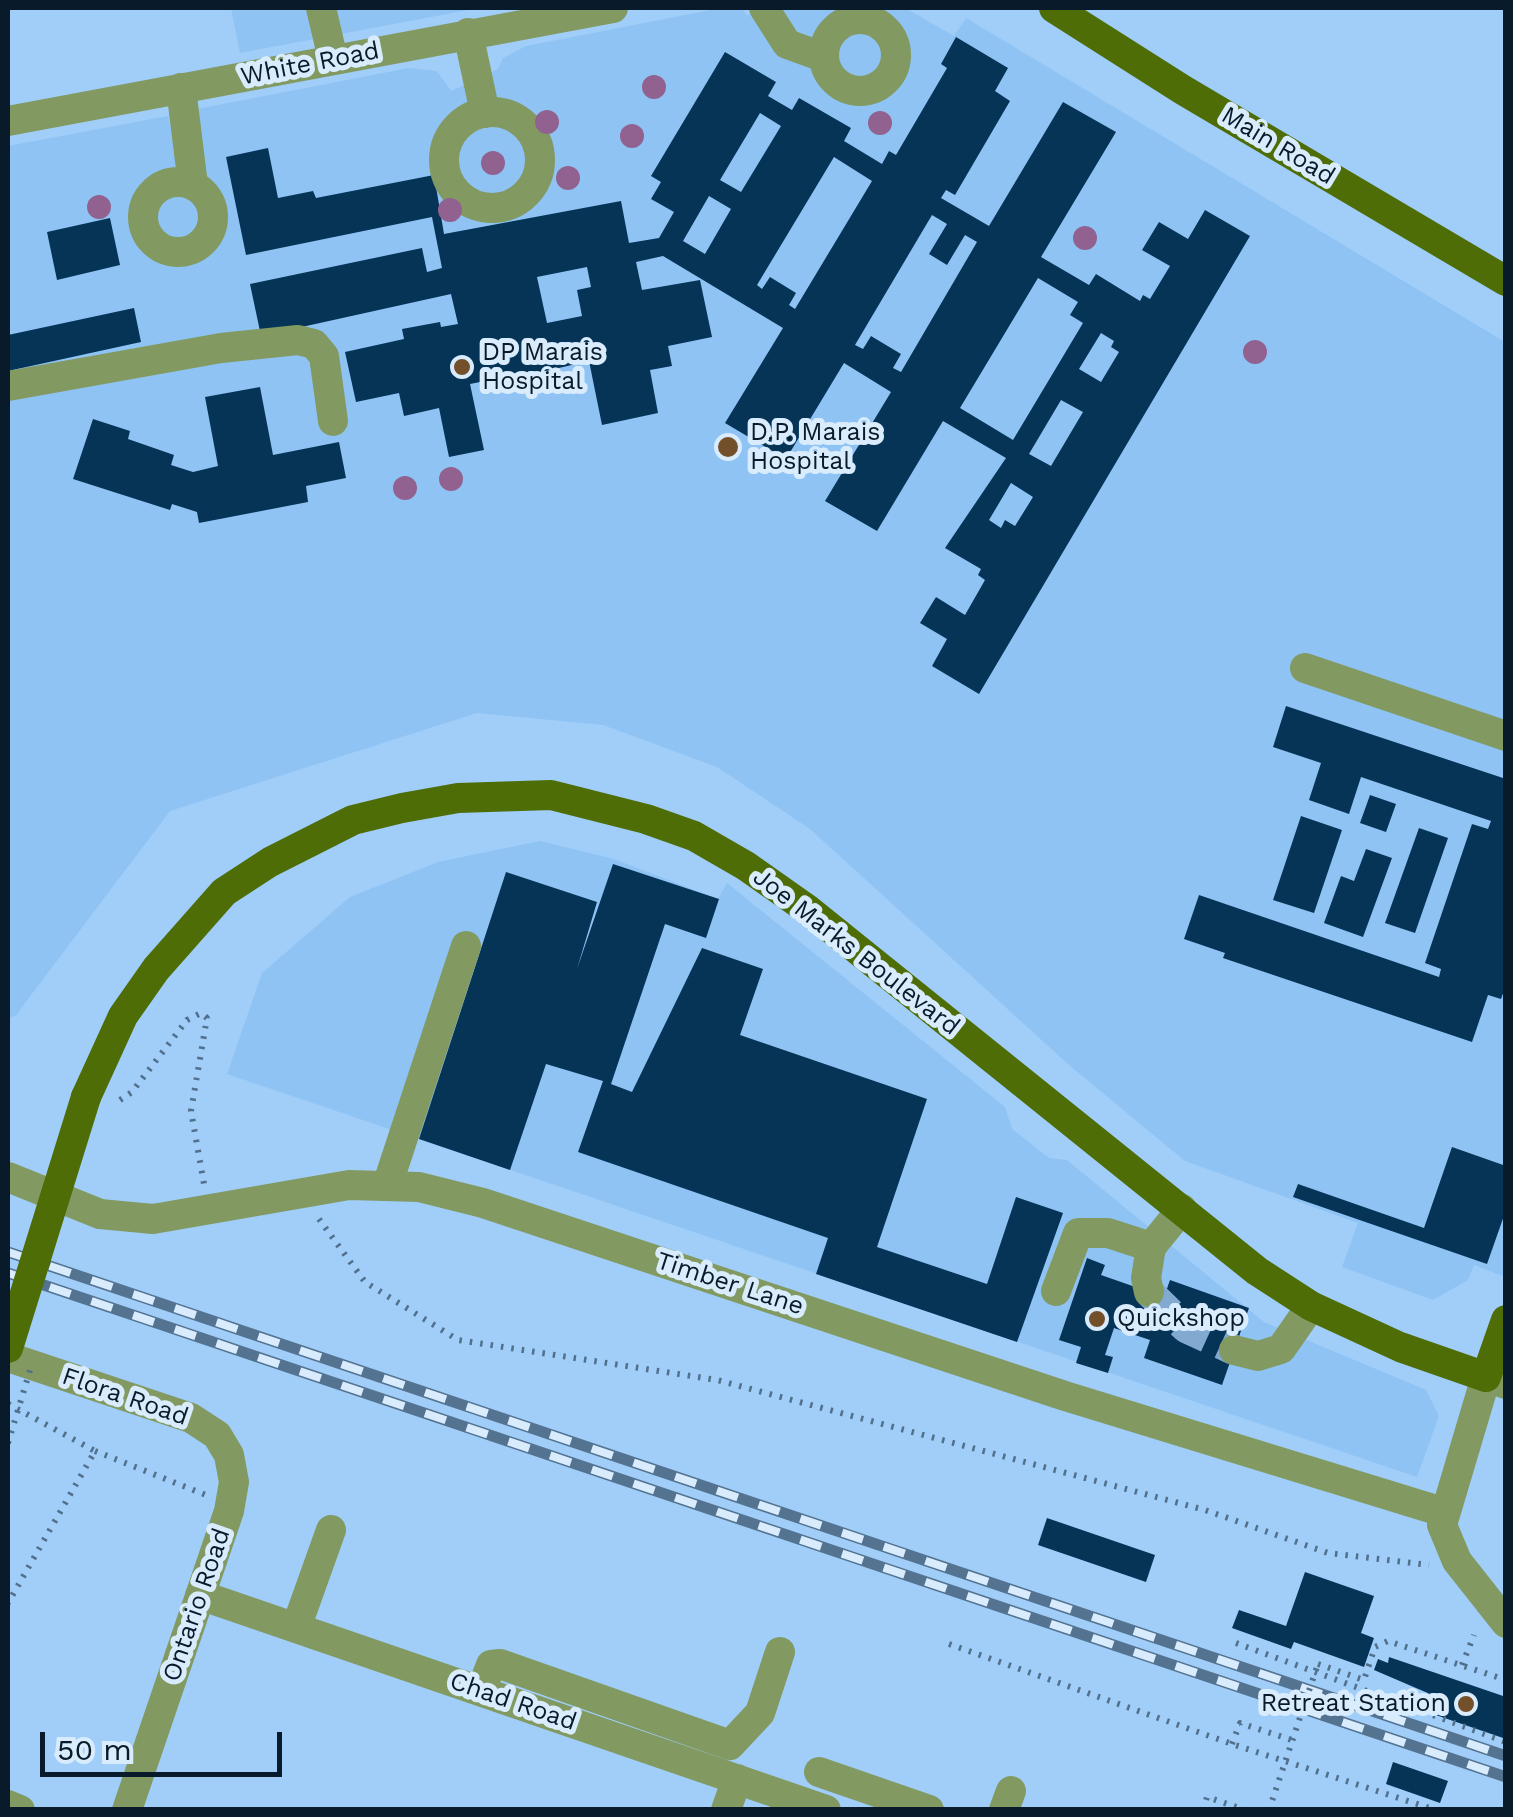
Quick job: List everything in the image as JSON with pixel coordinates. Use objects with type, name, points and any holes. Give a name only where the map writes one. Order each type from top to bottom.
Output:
[{"type":"main road","name":"Main Road","points":[[1054,8],[1183,90],[1506,281]]},
{"type":"main road","name":"Joe Marks Boulevard","points":[[8,1348],[100,1100],[123,1016],[156,970],[224,892],[270,862],[354,820],[458,798],[551,795],[600,804],[662,824],[746,866],[808,909],[1257,1271],[1311,1306],[1400,1347],[1496,1380]]},
{"type":"main road","points":[[1496,1380],[1506,1320]]},
{"type":"street","points":[[321,8],[333,59]]},
{"type":"street","name":"White Road","points":[[8,121],[613,8]]},
{"type":"street","points":[[764,8],[787,44],[824,58]]},
{"type":"street","points":[[468,33],[485,112]]},
{"type":"street","points":[[181,88],[192,185]]},
{"type":"street","points":[[8,386],[221,348],[298,340],[314,344],[324,356],[333,421]]},
{"type":"street","points":[[1304,668],[1506,736]]},
{"type":"street","points":[[388,1183],[466,946]]},
{"type":"street","name":"Timber Lane","points":[[8,1177],[100,1214],[153,1219],[388,1183],[483,1203],[1065,1396],[1442,1512]]},
{"type":"street","points":[[1149,1292],[1146,1278],[1151,1247],[1182,1210]]},
{"type":"street","points":[[1056,1291],[1078,1233],[1108,1233],[1151,1247]]},
{"type":"street","points":[[1234,1350],[1258,1356],[1281,1349],[1311,1306]]},
{"type":"street","name":"Flora Road","points":[[8,1357],[191,1418],[217,1434],[229,1454]]},
{"type":"street","points":[[1496,1380],[1442,1512],[1444,1536],[1457,1561],[1506,1623]]},
{"type":"street","name":"Ontario Road","points":[[126,1810],[231,1505],[234,1482],[229,1454]]},
{"type":"street","points":[[296,1628],[331,1530]]},
{"type":"street","name":"Chad Road","points":[[200,1595],[826,1810]]},
{"type":"street","points":[[481,1691],[491,1665],[500,1664],[730,1745],[760,1713],[780,1652]]},
{"type":"street","points":[[819,1772],[929,1810]]},
{"type":"street","points":[[726,1810],[737,1779]]},
{"type":"street","points":[[8,1806],[20,1810]]},
{"type":"path","points":[[100,1100],[132,1092],[187,1020],[201,1014],[207,1018],[192,1111],[208,1212]]},
{"type":"path","points":[[300,1194],[365,1282],[458,1340],[717,1380],[1205,1510],[1328,1553],[1416,1566],[1457,1561]]},
{"type":"path","points":[[8,1404],[95,1451],[213,1498]]},
{"type":"path","points":[[8,1603],[95,1451]]},
{"type":"path","points":[[1462,1666],[1474,1634]]},
{"type":"path","points":[[1269,1810],[1318,1664],[1364,1680],[1375,1647],[1388,1641],[1506,1680]]},
{"type":"path","points":[[1236,1642],[1506,1742]]},
{"type":"path","points":[[949,1644],[1232,1744],[1436,1810]]},
{"type":"path","points":[[1232,1744],[1240,1723],[1292,1740]]},
{"type":"path","points":[[1203,1810],[1207,1797],[1245,1810]]},
{"type":"shaded area","points":[[231,8],[479,8],[240,53]]},
{"type":"shaded area","name":"D.P. Marais Hospital","points":[[721,8],[743,8],[746,15],[783,8],[905,8],[954,36],[966,18],[1505,342],[1505,1277],[1474,1265],[1468,1280],[1433,1300],[1342,1267],[1358,1223],[1185,1161],[1069,1065],[810,829],[717,767],[603,725],[477,713],[170,811],[16,1015],[8,1019],[8,146],[168,116],[172,131],[197,109],[409,68],[437,71],[451,91],[498,69],[503,58],[526,46]]},
{"type":"shaded area","points":[[540,841],[614,859],[718,899],[727,883],[1005,1107],[1012,1129],[1049,1158],[1067,1160],[1264,1322],[1426,1390],[1439,1416],[1417,1477],[227,1074],[262,973],[350,897],[438,862]]},
{"type":"building","name":"DP Marais Hospital","points":[[956,37],[1008,68],[995,91],[1010,101],[955,195],[946,190],[941,198],[989,226],[1063,102],[1116,132],[1041,257],[1089,285],[1096,274],[1140,301],[1143,295],[1150,299],[1170,266],[1142,250],[1159,222],[1188,239],[1205,210],[1250,236],[979,694],[932,666],[947,639],[920,623],[936,597],[965,615],[985,580],[978,575],[981,569],[945,548],[1006,458],[943,421],[877,531],[825,501],[891,392],[844,363],[786,459],[725,423],[783,328],[663,256],[636,262],[642,290],[700,280],[712,337],[668,346],[672,366],[650,370],[658,413],[602,425],[589,361],[481,386],[480,382],[470,384],[484,450],[449,457],[439,408],[404,416],[399,393],[356,402],[345,352],[404,339],[402,329],[440,322],[441,327],[458,324],[451,294],[261,336],[250,284],[422,248],[427,272],[442,268],[432,217],[246,255],[226,157],[268,148],[278,198],[313,191],[316,198],[434,175],[444,234],[621,201],[629,243],[659,238],[674,212],[651,199],[661,182],[651,176],[725,52],[776,82],[768,96],[792,110],[799,98],[851,128],[844,141],[882,164],[889,151],[896,155],[947,68],[941,64]],"holes":[[[760,113],[781,126],[741,192],[720,180]],[[834,157],[872,181],[795,309],[789,305],[796,293],[770,277],[762,289],[757,285]],[[709,196],[731,209],[705,254],[683,241]],[[932,215],[947,224],[929,254],[947,265],[965,235],[977,242],[901,372],[893,368],[901,354],[871,336],[863,349],[855,345]],[[587,267],[591,287],[577,290],[582,316],[547,323],[537,277]],[[1038,278],[1078,302],[1070,315],[1083,323],[1013,440],[960,408]],[[1101,333],[1114,341],[1111,347],[1119,352],[1101,382],[1079,369]],[[1061,400],[1083,412],[1051,466],[1029,454]],[[1011,483],[1033,497],[1015,526],[1005,520],[1001,528],[989,520]]]},
{"type":"building","points":[[110,218],[120,265],[57,280],[47,232]]},
{"type":"building","points":[[134,308],[141,342],[8,371],[8,335]]},
{"type":"building","points":[[260,387],[273,455],[339,442],[346,478],[306,486],[308,502],[199,523],[197,512],[172,504],[170,510],[73,479],[93,419],[130,431],[128,439],[174,455],[171,465],[193,472],[218,466],[205,397]]},
{"type":"building","points":[[1286,706],[1506,779],[1506,985],[1501,999],[1488,995],[1472,1042],[1223,958],[1225,953],[1184,939],[1199,895],[1439,977],[1441,969],[1425,963],[1472,824],[1488,829],[1491,821],[1361,777],[1349,814],[1309,800],[1321,763],[1273,747]]},
{"type":"building","points":[[1370,795],[1396,804],[1386,832],[1360,823]]},
{"type":"building","points":[[1301,816],[1342,830],[1314,913],[1273,900]]},
{"type":"building","points":[[1419,828],[1448,838],[1415,933],[1385,923]]},
{"type":"building","points":[[1366,849],[1392,858],[1363,937],[1324,923],[1341,876],[1354,881]]},
{"type":"building","points":[[613,864],[719,899],[706,938],[665,924],[611,1084],[632,1092],[702,948],[763,969],[740,1035],[927,1099],[877,1247],[987,1284],[1016,1197],[1063,1213],[1017,1342],[816,1274],[828,1238],[578,1152],[603,1081],[546,1064],[510,1170],[419,1139],[506,872],[597,902],[577,969]]},
{"type":"building","points":[[1452,1147],[1506,1166],[1506,1210],[1487,1264],[1293,1197],[1298,1184],[1424,1228]]},
{"type":"building","points":[[1087,1258],[1105,1265],[1101,1275],[1164,1297],[1170,1280],[1249,1308],[1222,1385],[1144,1358],[1150,1340],[1114,1328],[1105,1355],[1113,1357],[1108,1373],[1076,1363],[1081,1347],[1059,1340]]},
{"type":"building","points":[[1047,1518],[1155,1555],[1146,1582],[1038,1545]]},
{"type":"building","points":[[1305,1572],[1374,1596],[1361,1633],[1374,1638],[1364,1667],[1294,1642],[1291,1649],[1232,1628],[1239,1610],[1286,1626]]},
{"type":"building","name":"Retreat Station","points":[[1389,1657],[1506,1697],[1506,1739],[1424,1711],[1430,1694],[1374,1670],[1378,1659],[1388,1663]]},
{"type":"building","points":[[1393,1762],[1448,1781],[1440,1803],[1386,1784]]},
{"type":"tunnel","points":[[1149,1292],[1186,1328],[1234,1350]]},
{"type":"railway","points":[[8,1252],[1506,1756]]},
{"type":"railway","points":[[8,1273],[1506,1777]]},
{"type":"place","name":"DP Marais Hospital","points":[[462,367]]},
{"type":"place","name":"D.P. Marais Hospital","points":[[728,447]]},
{"type":"place","name":"Quickshop","points":[[1097,1319]]},
{"type":"place","name":"Retreat Station","points":[[1466,1704]]}]
